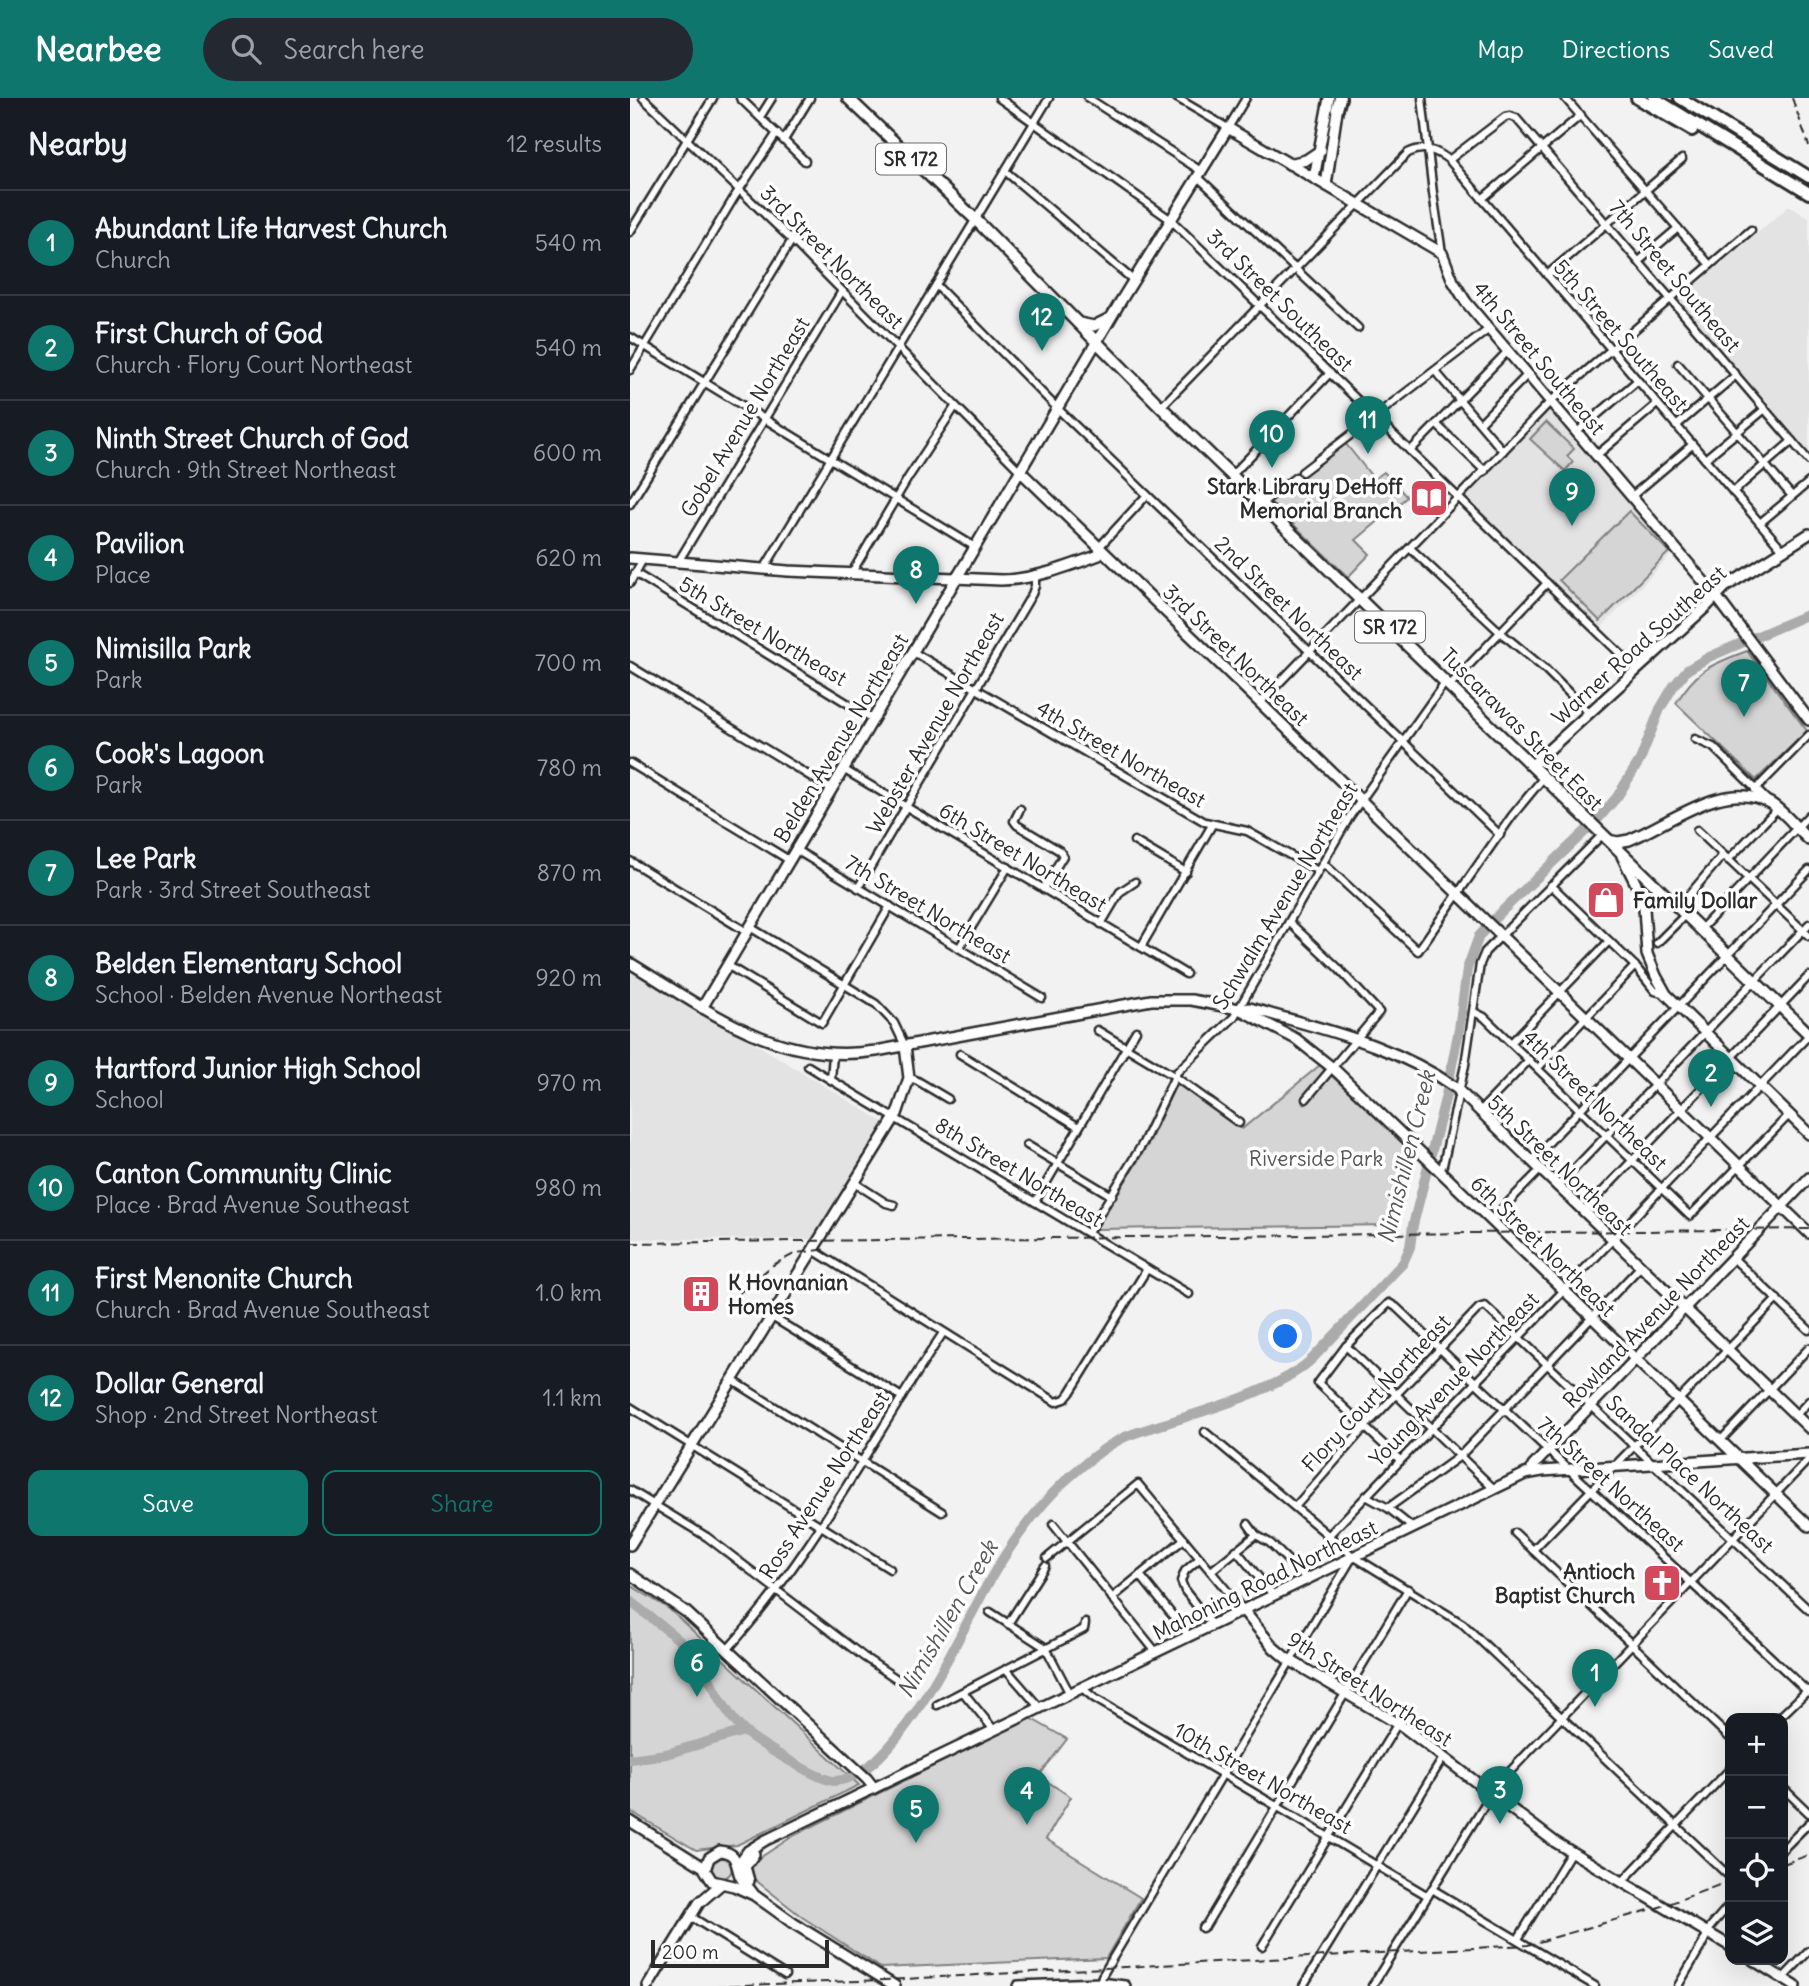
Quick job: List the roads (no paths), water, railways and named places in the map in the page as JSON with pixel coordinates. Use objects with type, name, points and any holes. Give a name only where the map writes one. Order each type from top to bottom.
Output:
[{"type":"highway","points":[[1637,98],[1692,130],[1756,161]]},
{"type":"highway","points":[[1654,98],[1804,190]]},
{"type":"highway","points":[[1680,98],[1809,177]]},
{"type":"highway","points":[[1692,98],[1727,127]]},
{"type":"main road","name":"Tuscarawas Street East","points":[[848,98],[975,219],[1161,407],[1809,1034]]},
{"type":"street","name":"3rd Street Northeast","points":[[643,98],[792,240],[955,407],[1100,549],[1809,1233]]},
{"type":"street","points":[[630,232],[713,98]]},
{"type":"street","points":[[740,98],[804,161]]},
{"type":"street","points":[[760,117],[772,98]]},
{"type":"street","points":[[784,140],[810,98]]},
{"type":"street","name":"3rd Street Southeast","points":[[999,98],[1171,220],[1458,498],[1639,668]]},
{"type":"street","points":[[764,570],[1049,98]]},
{"type":"street","points":[[1088,98],[1200,174],[1357,328]]},
{"type":"street","points":[[1177,98],[1442,253]]},
{"type":"street","points":[[1228,128],[1246,98]]},
{"type":"street","points":[[1314,178],[1329,98]]},
{"type":"street","points":[[1422,98],[1442,253]]},
{"type":"street","points":[[1565,98],[1710,265]]},
{"type":"street","points":[[1326,185],[1339,102]]},
{"type":"street","points":[[1482,199],[1581,115]]},
{"type":"street","name":"7th Street Southeast","points":[[1448,160],[1505,117],[1512,116],[1809,461]]},
{"type":"street","name":"Belden Avenue Northeast","points":[[702,1008],[1112,316],[1228,128]]},
{"type":"street","points":[[630,370],[739,190],[777,133]]},
{"type":"street","points":[[1161,407],[1408,153],[1427,149]]},
{"type":"street","name":"5th Street Southeast","points":[[1427,149],[1448,160],[1783,550]]},
{"type":"street","points":[[1289,164],[1306,160],[1321,150]]},
{"type":"street","points":[[1547,275],[1682,159]]},
{"type":"street","points":[[1005,171],[1133,281]]},
{"type":"street","points":[[1639,261],[1678,228]]},
{"type":"street","points":[[1260,703],[1552,401],[1751,230]]},
{"type":"street","points":[[630,503],[792,240]]},
{"type":"street","name":"4th Street Southeast","points":[[1442,253],[1461,294],[1716,596],[1809,720]]},
{"type":"street","name":"2nd Street Northeast","points":[[936,285],[1058,409],[1500,835]]},
{"type":"street","name":"Gobel Avenue Northeast","points":[[678,562],[842,290]]},
{"type":"street","points":[[1071,318],[1094,326],[1112,316]]},
{"type":"street","points":[[1303,472],[1489,329]]},
{"type":"street","points":[[630,337],[975,547]]},
{"type":"street","points":[[1410,451],[1508,351]]},
{"type":"street","points":[[1678,364],[1792,496]]},
{"type":"street","points":[[1435,371],[1503,451]]},
{"type":"street","points":[[1230,473],[1236,471],[1330,373]]},
{"type":"street","points":[[1480,423],[1528,374]]},
{"type":"street","points":[[1676,426],[1736,375]]},
{"type":"street","points":[[1577,432],[1637,381]]},
{"type":"street","points":[[1597,455],[1657,404]]},
{"type":"street","points":[[851,574],[955,407]]},
{"type":"street","points":[[1705,459],[1765,409]]},
{"type":"street","points":[[1436,424],[1485,471]]},
{"type":"street","points":[[1733,492],[1792,441]]},
{"type":"street","points":[[1632,496],[1692,445]]},
{"type":"street","points":[[1262,503],[1296,477]]},
{"type":"street","points":[[1760,523],[1809,481]]},
{"type":"street","points":[[630,558],[764,570],[1010,580],[1098,555],[1102,544],[1147,495]]},
{"type":"street","name":"Warner Road Southeast","points":[[1532,765],[1725,587],[1809,534]]},
{"type":"street","points":[[1410,548],[1500,632],[1545,668],[1589,713]]},
{"type":"street","points":[[630,583],[643,559]]},
{"type":"street","name":"5th Street Northeast","points":[[635,573],[873,719]]},
{"type":"street","name":"Webster Avenue Northeast","points":[[858,888],[1032,594],[1035,586],[1034,574]]},
{"type":"street","name":"Schwalm Avenue Northeast","points":[[1088,1233],[1143,1143],[1174,1076],[1229,1024],[1361,800],[1448,683],[1547,583]]},
{"type":"street","name":"4th Street Northeast","points":[[913,652],[1093,759],[1212,825],[1247,831],[1318,871]]},
{"type":"street","points":[[630,666],[831,789]]},
{"type":"street","points":[[1755,790],[1809,735]]},
{"type":"street","points":[[1695,739],[1713,747],[1809,840]]},
{"type":"street","points":[[630,763],[789,860]]},
{"type":"street","name":"6th Street Northeast","points":[[843,769],[1185,974]]},
{"type":"street","points":[[1323,863],[1417,952],[1544,777]]},
{"type":"street","points":[[1438,1169],[1443,1165],[1474,1012],[1481,960],[1498,933],[1602,835],[1618,842],[1629,840],[1724,796],[1746,795],[1774,806]]},
{"type":"street","points":[[1657,943],[1726,857],[1774,806]]},
{"type":"street","points":[[1020,809],[1014,821],[1017,825],[1060,851],[1063,856],[1043,889]]},
{"type":"street","points":[[1700,930],[1809,815]]},
{"type":"street","points":[[1141,947],[1212,825]]},
{"type":"street","points":[[1697,830],[1809,936]]},
{"type":"street","points":[[1133,841],[1186,872]]},
{"type":"street","name":"7th Street Northeast","points":[[796,850],[1042,998]]},
{"type":"street","points":[[1619,851],[1633,874],[1641,895],[1647,954],[1666,993],[1678,1008],[1809,1134]]},
{"type":"street","points":[[630,860],[710,909],[845,983],[883,1010],[894,1023],[905,1046],[909,1078],[903,1102],[895,1118],[630,1545]]},
{"type":"street","points":[[960,948],[1008,867]]},
{"type":"street","points":[[1531,1161],[1809,870]]},
{"type":"street","points":[[1101,924],[1120,892],[1135,882]]},
{"type":"street","points":[[1551,885],[1635,966],[1655,991],[1666,993]]},
{"type":"street","points":[[727,965],[822,1023],[890,906]]},
{"type":"street","points":[[1289,922],[1337,967],[1379,1012],[1334,1069],[1306,1099]]},
{"type":"street","points":[[1557,1187],[1809,924]]},
{"type":"street","points":[[1511,1043],[1609,941]]},
{"type":"street","points":[[630,963],[702,1008],[766,1041],[790,1048],[833,1054],[866,1053],[905,1046]]},
{"type":"street","points":[[1538,1068],[1635,966]]},
{"type":"street","points":[[1583,1212],[1809,976]]},
{"type":"street","name":"5th Street Northeast","points":[[905,1046],[1151,1000],[1191,1000],[1239,1009],[1250,1008],[1394,1052],[1436,1073],[1458,1089],[1809,1428]]},
{"type":"street","name":"6th Street Northeast","points":[[1239,1009],[1296,1039],[1334,1069],[1809,1526]]},
{"type":"street","name":"4th Street Northeast","points":[[1474,1012],[1484,1017],[1690,1216],[1739,1166]]},
{"type":"street","points":[[1097,1030],[1174,1076],[1239,1123]]},
{"type":"street","points":[[1035,1202],[1136,1031]]},
{"type":"street","name":"Young Avenue Northeast","points":[[1329,1535],[1809,1034]]},
{"type":"street","points":[[831,1080],[833,1054]]},
{"type":"street","points":[[960,1054],[1079,1127]]},
{"type":"street","points":[[1479,1112],[1529,1060]]},
{"type":"street","name":"8th Street Northeast","points":[[808,1066],[1188,1294]]},
{"type":"street","points":[[909,1078],[948,1099]]},
{"type":"street","points":[[1739,1166],[1789,1115]]},
{"type":"street","points":[[1027,1145],[1112,1196]]},
{"type":"street","points":[[1491,1220],[1540,1170]]},
{"type":"street","name":"Rowland Avenue Northeast","points":[[1531,1472],[1533,1465],[1809,1178]]},
{"type":"street","points":[[855,1183],[886,1203],[894,1205]]},
{"type":"street","points":[[813,1250],[1056,1402],[1070,1393],[1147,1269]]},
{"type":"street","points":[[1734,1258],[1809,1330]]},
{"type":"street","points":[[1388,1508],[1460,1456],[1640,1267]]},
{"type":"street","points":[[1533,1550],[1777,1299]]},
{"type":"street","name":"7th Street Northeast","points":[[1346,1346],[1389,1303],[1396,1307],[1547,1451],[1692,1581],[1808,1691]]},
{"type":"street","name":"Sandal Place Northeast","points":[[1485,1306],[1809,1610]]},
{"type":"street","name":"Flory Court Northeast","points":[[1295,1507],[1365,1427],[1479,1308],[1485,1306]]},
{"type":"street","points":[[772,1317],[902,1397]]},
{"type":"street","name":"Ross Avenue Northeast","points":[[727,1650],[778,1591],[943,1333]]},
{"type":"street","points":[[1400,1460],[1318,1383],[1346,1346],[1494,1489]]},
{"type":"street","points":[[1720,1441],[1809,1348]]},
{"type":"street","points":[[732,1380],[942,1512]]},
{"type":"street","points":[[1796,1415],[1809,1401]]},
{"type":"street","points":[[630,1408],[890,1569]]},
{"type":"street","points":[[1205,1432],[1353,1556],[1463,1624],[1725,1872]]},
{"type":"street","points":[[1372,1986],[1490,1793],[1809,1457]]},
{"type":"street","name":"Mahoning Road Northeast","points":[[738,1867],[748,1851],[764,1841],[1531,1472],[1809,1457]]},
{"type":"street","name":"9th Street Northeast","points":[[1067,1542],[1138,1484],[1274,1648],[1291,1661],[1398,1723],[1571,1852],[1725,1943]]},
{"type":"street","points":[[630,1490],[707,1537],[863,1657],[903,1683]]},
{"type":"street","points":[[1366,1496],[1388,1508],[1413,1528]]},
{"type":"street","points":[[1054,1524],[1156,1652]]},
{"type":"street","points":[[1248,1524],[1256,1535],[1270,1543],[1307,1579]]},
{"type":"street","points":[[1515,1533],[1725,1733]]},
{"type":"street","points":[[1211,1571],[1256,1535]]},
{"type":"street","points":[[1112,1598],[1185,1539]]},
{"type":"street","points":[[1047,1558],[1067,1542]]},
{"type":"street","points":[[1236,1550],[1273,1596]]},
{"type":"street","points":[[1100,1983],[1353,1556]]},
{"type":"street","points":[[1200,1559],[1183,1574],[1182,1585],[1212,1625]]},
{"type":"street","points":[[1008,1624],[1045,1566]]},
{"type":"street","points":[[630,1574],[676,1604],[846,1759],[874,1788]]},
{"type":"street","points":[[1140,1575],[1189,1636]]},
{"type":"street","points":[[1202,1928],[1408,1590]]},
{"type":"street","points":[[990,1612],[1046,1648],[1070,1694]]},
{"type":"street","points":[[937,1705],[1084,1629],[1084,1623]]},
{"type":"street","points":[[1006,1669],[1040,1708]]},
{"type":"street","name":"10th Street Northeast","points":[[1082,1688],[1094,1698],[1428,1896]]},
{"type":"street","points":[[1784,1713],[1808,1691]]},
{"type":"street","points":[[963,1692],[994,1730]]},
{"type":"street","points":[[1262,1946],[1398,1723]]},
{"type":"street","points":[[1303,1986],[1443,1758]]},
{"type":"street","points":[[1622,1882],[1725,1774]]},
{"type":"street","points":[[1788,1793],[1809,1813]]},
{"type":"street","points":[[630,1821],[682,1853],[706,1872],[714,1883],[754,1895],[793,1923],[895,1986]]},
{"type":"street","points":[[1788,1844],[1809,1823]]},
{"type":"street","points":[[792,1828],[788,1834],[752,1855],[745,1871],[754,1887],[786,1912],[793,1923]]},
{"type":"street","name":"Mahoning Road Northeast","points":[[730,1854],[750,1844],[764,1841]]},
{"type":"street","points":[[682,1853],[710,1856],[720,1852],[730,1854],[741,1878],[754,1895]]},
{"type":"street","points":[[1518,1939],[1571,1852]]},
{"type":"street","points":[[699,1903],[710,1856]]},
{"type":"street","points":[[648,1986],[699,1903],[734,1879],[738,1867]]},
{"type":"street","points":[[1432,1889],[1595,1986]]},
{"type":"street","points":[[1678,1986],[1707,1933],[1725,1910]]},
{"type":"street","points":[[690,1916],[785,1975]]},
{"type":"street","points":[[1783,1978],[1809,1951]]},
{"type":"street","points":[[1761,1965],[1795,1986]]},
{"type":"street","points":[[1018,1986],[1100,1983],[1125,1986]]},
{"type":"waterway","name":"Nimishillen Creek","points":[[630,1601],[687,1648],[736,1723],[762,1744],[817,1775],[835,1781],[860,1773],[884,1753],[929,1692],[1012,1545],[1037,1511],[1065,1481],[1101,1451],[1125,1437],[1241,1398],[1282,1380],[1313,1358],[1403,1263],[1410,1247],[1413,1225],[1446,1095],[1467,969],[1479,936],[1617,797],[1640,760],[1660,709],[1687,670],[1709,657],[1809,614]]},
{"type":"waterway","points":[[630,1759],[666,1754],[744,1731]]},
{"type":"railway","points":[[1792,98],[1809,146]]},
{"type":"railway","points":[[630,1243],[1809,1229]]},
{"type":"railway","points":[[726,1304],[773,1265],[796,1253],[828,1249]]},
{"type":"railway","points":[[1788,1862],[1809,1855]]},
{"type":"railway","points":[[715,1986],[885,1980],[1528,1945],[1663,1906],[1725,1883]]},
{"type":"place","name":"Dollar General","points":[[1042,351]]},
{"type":"place","name":"First Menonite Church","points":[[1368,454]]},
{"type":"place","name":"Canton Community Clinic","points":[[1272,468]]},
{"type":"place","name":"Stark Library DeHoff Memorial Branch","points":[[1429,498]]},
{"type":"place","name":"Hartford Junior High School","points":[[1572,526]]},
{"type":"place","name":"Belden Elementary School","points":[[916,604]]},
{"type":"place","name":"Lee Park","points":[[1744,717]]},
{"type":"place","name":"Family Dollar","points":[[1606,900]]},
{"type":"place","name":"First Church of God","points":[[1711,1107]]},
{"type":"place","name":"K Hovnanian Homes","points":[[701,1294]]},
{"type":"place","name":"Antioch Baptist Church","points":[[1662,1583]]},
{"type":"place","name":"Cook's Lagoon","points":[[697,1697]]},
{"type":"place","name":"Abundant Life Harvest Church","points":[[1595,1707]]},
{"type":"place","name":"Ninth Street Church of God","points":[[1500,1824]]},
{"type":"place","name":"Pavilion","points":[[1027,1825]]},
{"type":"place","name":"Nimisilla Park","points":[[916,1843]]},
{"type":"park label","name":"Riverside Park","points":[[1316,1158]]}]
